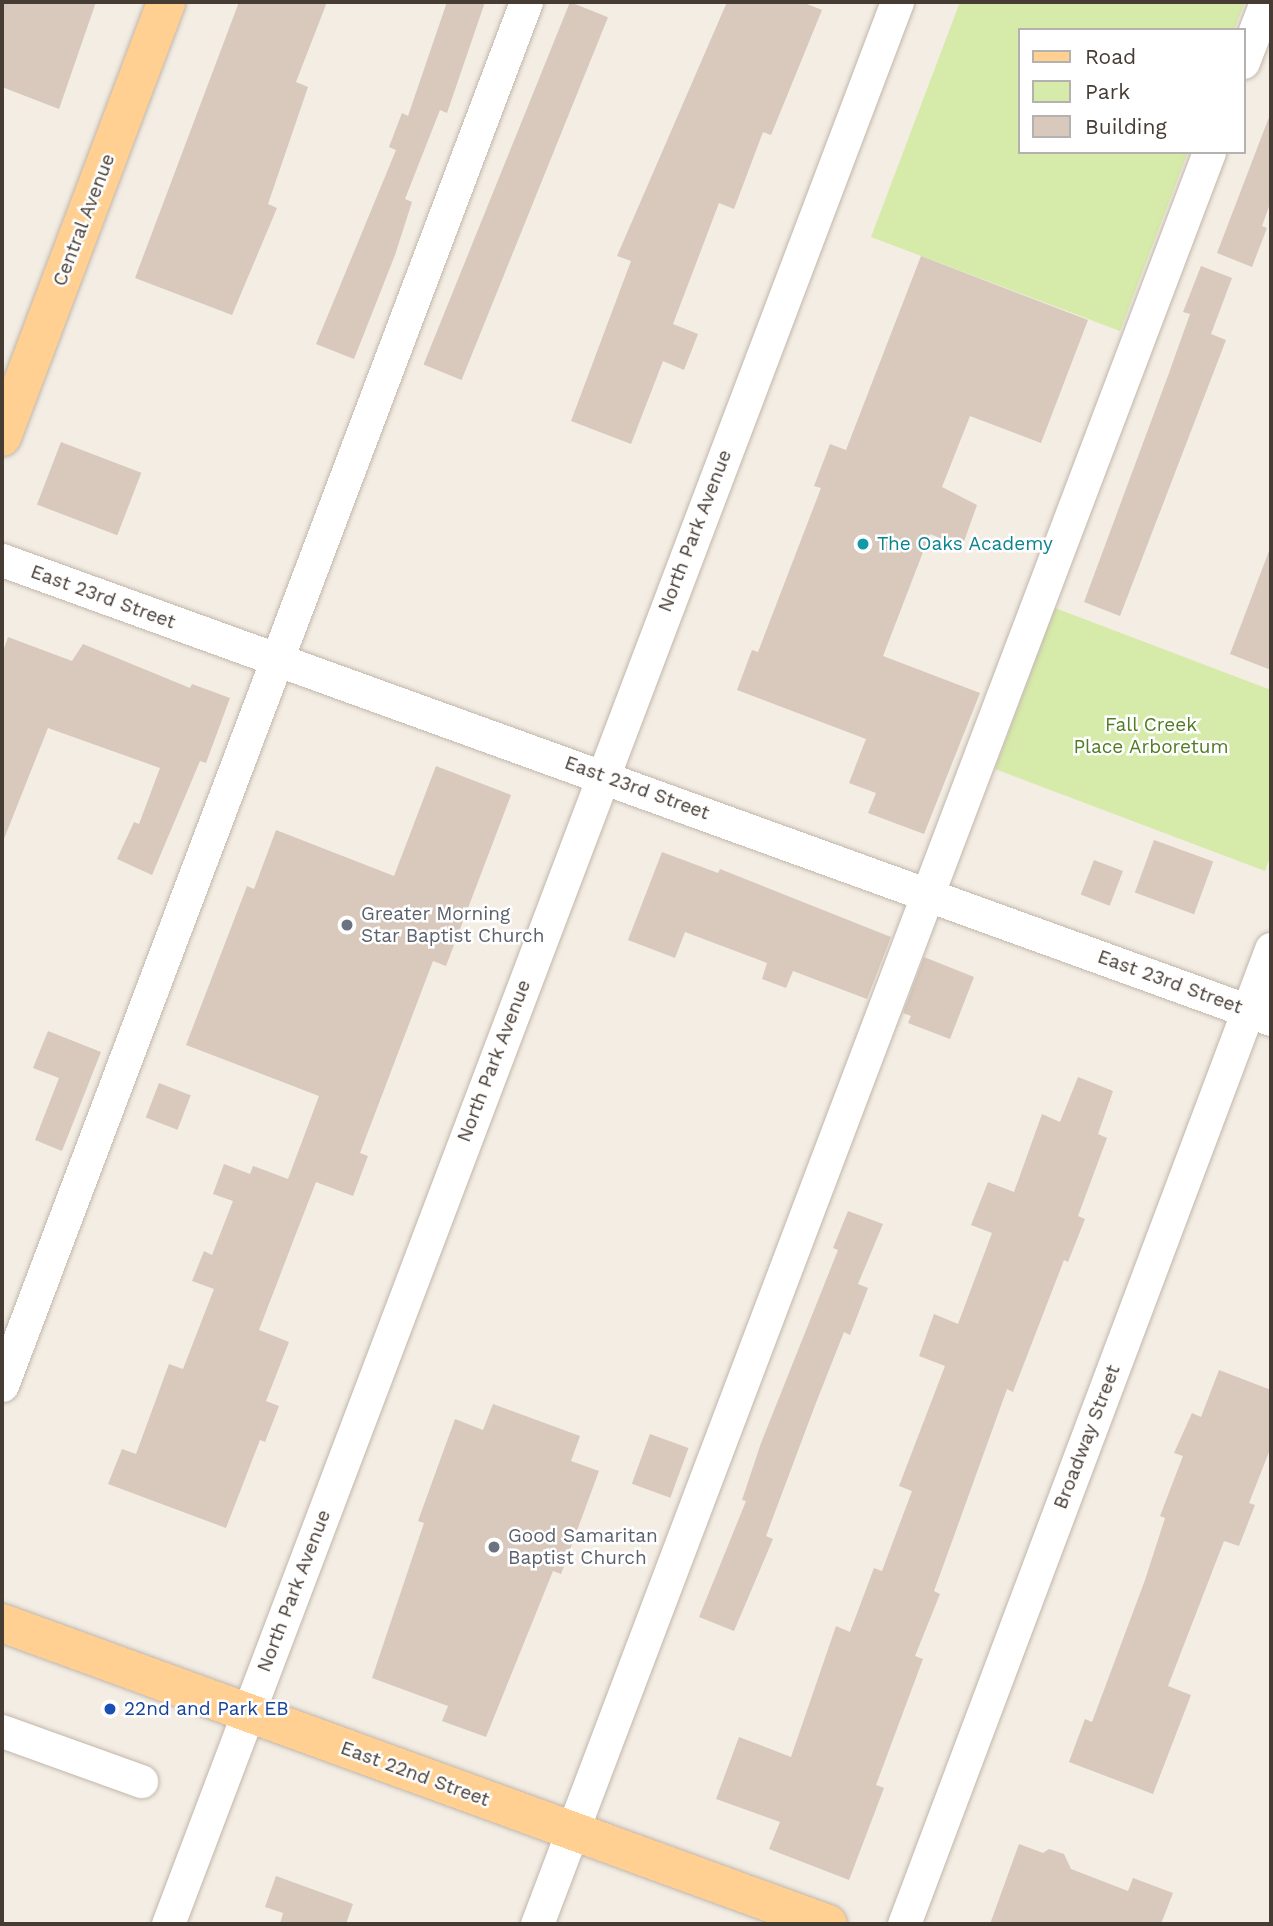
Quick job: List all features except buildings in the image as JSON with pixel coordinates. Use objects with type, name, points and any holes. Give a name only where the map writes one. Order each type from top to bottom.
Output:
[{"type":"main road","name":"Central Avenue","points":[[2,437],[166,2]]},
{"type":"main road","name":"East 22nd Street","points":[[2,1623],[828,1924]]},
{"type":"street","points":[[2,1385],[526,2]]},
{"type":"street","name":"North Park Avenue","points":[[168,1924],[897,2]]},
{"type":"street","points":[[1245,57],[1266,2]]},
{"type":"street","points":[[537,1924],[1208,154]]},
{"type":"street","name":"East 23rd Street","points":[[2,560],[1259,1015]]},
{"type":"street","name":"Broadway Street","points":[[904,1924],[1259,1015],[1271,950]]},
{"type":"street","points":[[2,1731],[141,1781]]},
{"type":"green space","points":[[960,2],[1245,2],[1235,28],[1018,28],[1018,154],[1187,154],[1120,331],[871,237]]},
{"type":"green space","name":"Fall Creek Place Arboretum","points":[[1055,608],[1271,690],[1271,854],[1265,871],[995,769]]},
{"type":"place","name":"The Oaks Academy","points":[[863,544]]},
{"type":"place","name":"Greater Morning Star Baptist Church","points":[[347,925]]},
{"type":"place","name":"Good Samaritan Baptist Church","points":[[494,1547]]},
{"type":"place","name":"22nd and Park EB","points":[[110,1709]]}]
